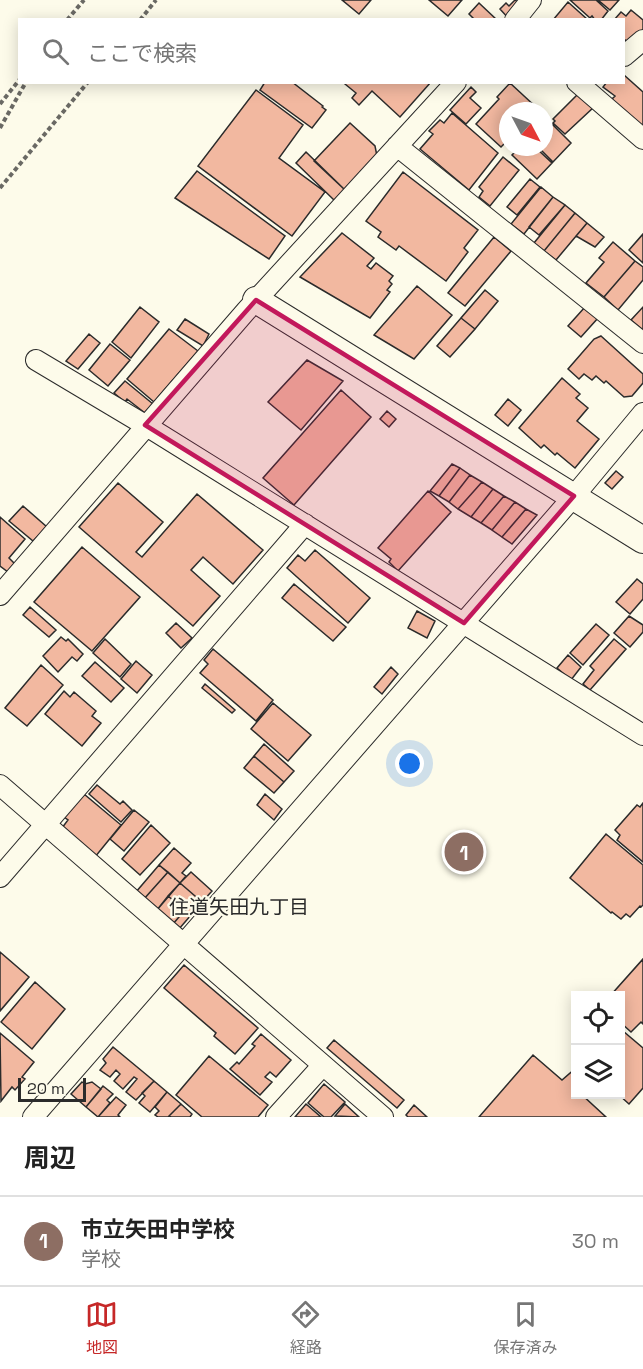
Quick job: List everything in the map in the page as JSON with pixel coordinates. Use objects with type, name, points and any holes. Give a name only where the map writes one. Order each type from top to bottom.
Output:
[{"type":"street","points":[[517,18],[531,0]]},
{"type":"street","points":[[625,55],[643,40]]},
{"type":"street","points":[[0,595],[255,300],[454,84]]},
{"type":"street","points":[[586,85],[643,139]]},
{"type":"street","points":[[396,146],[643,343]]},
{"type":"street","points":[[255,300],[643,540]]},
{"type":"street","points":[[36,360],[145,425],[643,735]]},
{"type":"street","points":[[33,1117],[574,496],[643,412]]},
{"type":"street","points":[[0,877],[305,524]]},
{"type":"street","points":[[0,785],[383,1117]]},
{"type":"street","points":[[276,1117],[323,1065]]},
{"type":"path","points":[[69,18],[84,0]]},
{"type":"path","points":[[142,18],[156,0]]},
{"type":"path","points":[[0,104],[18,82]]},
{"type":"path","points":[[0,128],[25,84]]},
{"type":"path","points":[[0,188],[86,84]]},
{"type":"highlighted area","points":[[256,300],[574,496],[464,623],[145,425]]},
{"type":"building","points":[[342,0],[371,0],[359,14]]},
{"type":"building","points":[[429,0],[462,0],[448,16]]},
{"type":"building","points":[[515,0],[523,6],[512,18],[508,18],[500,9],[506,3],[509,6]]},
{"type":"building","points":[[570,0],[596,0],[608,11],[603,18],[592,16],[590,18]]},
{"type":"building","points":[[598,0],[619,0],[610,10]]},
{"type":"building","points":[[568,2],[586,18],[555,18]]},
{"type":"building","points":[[479,3],[495,18],[473,18],[469,14]]},
{"type":"building","points":[[631,10],[643,20],[643,33],[632,46],[625,40],[625,18],[616,18],[621,12],[626,16]]},
{"type":"building","points":[[625,76],[643,92],[643,127],[611,100],[615,96],[603,87],[605,84],[625,84]]},
{"type":"building","points":[[264,84],[295,84],[326,110],[312,128],[260,90]]},
{"type":"building","points":[[345,84],[429,84],[400,117],[372,91],[359,105],[352,98],[356,93]]},
{"type":"building","points":[[511,84],[531,102],[499,102],[499,145],[476,124],[499,99],[497,97]]},
{"type":"building","points":[[471,87],[476,92],[470,98],[481,108],[466,124],[450,110]]},
{"type":"building","points":[[256,90],[303,125],[279,158],[325,192],[292,236],[198,166]]},
{"type":"building","points":[[579,93],[595,106],[565,134],[553,123],[555,121],[553,119]]},
{"type":"building","points":[[452,113],[498,153],[469,190],[420,149],[433,134],[429,131],[440,120],[444,123]]},
{"type":"building","points":[[350,123],[375,146],[377,156],[345,190],[314,161]]},
{"type":"building","points":[[553,125],[571,143],[553,162],[547,156],[553,156]]},
{"type":"building","points":[[306,152],[345,190],[335,201],[296,163]]},
{"type":"building","points":[[513,156],[545,156],[552,163],[537,179]]},
{"type":"building","points":[[503,157],[519,170],[490,206],[479,197],[483,191],[479,187]]},
{"type":"building","points":[[197,171],[285,236],[269,259],[175,198]]},
{"type":"building","points":[[403,172],[478,230],[464,248],[468,252],[446,281],[399,246],[396,250],[378,237],[381,232],[366,221]]},
{"type":"building","points":[[530,179],[540,187],[517,215],[507,207]]},
{"type":"building","points":[[541,187],[553,197],[524,234],[511,224]]},
{"type":"building","points":[[553,197],[565,205],[539,235],[529,227]]},
{"type":"building","points":[[565,205],[575,213],[544,251],[534,243]]},
{"type":"building","points":[[575,213],[587,223],[556,260],[544,251]]},
{"type":"building","points":[[587,223],[604,237],[595,247],[576,236]]},
{"type":"building","points":[[342,233],[374,258],[367,266],[371,269],[376,263],[393,276],[389,281],[392,284],[387,290],[390,292],[370,318],[300,277]]},
{"type":"building","points":[[643,234],[643,263],[629,250]]},
{"type":"building","points":[[494,237],[511,251],[465,306],[448,293]]},
{"type":"building","points":[[613,242],[635,261],[604,297],[586,283],[604,262],[599,258]]},
{"type":"building","points":[[635,261],[643,267],[643,280],[618,310],[604,297]]},
{"type":"building","points":[[417,286],[452,315],[414,359],[374,335]]},
{"type":"building","points":[[485,290],[498,301],[475,329],[461,318]]},
{"type":"building","points":[[140,307],[159,322],[131,358],[112,342]]},
{"type":"building","points":[[585,307],[598,318],[581,337],[568,326]]},
{"type":"building","points":[[643,307],[643,330],[631,320]]},
{"type":"building","points":[[461,318],[475,329],[450,357],[437,346]]},
{"type":"building","points":[[185,319],[209,334],[203,346],[177,330]]},
{"type":"building","points":[[169,329],[198,351],[154,402],[127,379]]},
{"type":"building","points":[[89,334],[100,343],[78,369],[66,361]]},
{"type":"building","points":[[601,336],[643,374],[643,383],[632,396],[624,397],[606,381],[604,383],[596,376],[592,380],[584,374],[579,379],[568,369],[594,339]]},
{"type":"building","points":[[110,344],[130,360],[108,386],[89,370]]},
{"type":"building","points":[[307,360],[343,381],[301,430],[268,402]]},
{"type":"building","points":[[562,378],[580,394],[576,398],[588,408],[577,421],[599,439],[575,468],[544,445],[541,448],[519,428]]},
{"type":"building","points":[[125,381],[153,404],[145,413],[127,399],[125,402],[114,393]]},
{"type":"building","points":[[341,390],[371,417],[294,505],[263,478]]},
{"type":"building","points":[[508,399],[521,410],[508,426],[495,415]]},
{"type":"building","points":[[387,411],[396,419],[389,427],[380,419]]},
{"type":"building","points":[[452,464],[460,468],[439,496],[430,491]]},
{"type":"building","points":[[460,468],[470,475],[449,502],[439,496]]},
{"type":"building","points":[[616,471],[623,477],[612,489],[605,483]]},
{"type":"building","points":[[470,475],[482,482],[458,509],[449,502]]},
{"type":"building","points":[[482,482],[493,489],[471,517],[458,509]]},
{"type":"building","points":[[118,483],[163,522],[136,552],[142,557],[197,494],[263,550],[233,584],[203,557],[191,570],[220,596],[193,626],[79,527]]},
{"type":"building","points":[[493,489],[504,496],[481,523],[471,517]]},
{"type":"building","points":[[428,491],[451,512],[398,571],[389,562],[391,559],[378,548]]},
{"type":"building","points":[[504,496],[515,502],[492,530],[481,523]]},
{"type":"building","points":[[515,502],[526,509],[502,537],[492,530]]},
{"type":"building","points":[[23,506],[47,527],[33,541],[9,521]]},
{"type":"building","points":[[526,509],[537,515],[512,544],[502,537]]},
{"type":"building","points":[[0,517],[25,539],[9,558],[15,564],[8,572],[0,566]]},
{"type":"building","points":[[82,547],[140,597],[92,651],[34,602]]},
{"type":"building","points":[[315,550],[370,598],[348,623],[287,568],[298,555],[305,561]]},
{"type":"building","points":[[637,579],[643,584],[643,599],[630,614],[616,602]]},
{"type":"building","points":[[294,584],[346,627],[333,641],[282,598]]},
{"type":"building","points":[[30,607],[56,630],[49,637],[23,615]]},
{"type":"building","points":[[417,611],[435,621],[427,638],[408,628]]},
{"type":"building","points":[[629,616],[643,625],[643,632],[630,647],[614,633]]},
{"type":"building","points":[[176,623],[192,638],[181,648],[166,633]]},
{"type":"building","points":[[596,624],[609,635],[583,665],[570,653]]},
{"type":"building","points":[[61,637],[66,641],[68,639],[83,654],[77,661],[72,657],[58,672],[43,656]]},
{"type":"building","points":[[105,639],[131,664],[120,677],[93,653]]},
{"type":"building","points":[[614,639],[626,649],[590,690],[583,684],[594,670],[590,666]]},
{"type":"building","points":[[213,649],[273,700],[256,721],[200,673],[208,664],[204,660]]},
{"type":"building","points":[[568,655],[581,667],[571,680],[557,668]]},
{"type":"building","points":[[136,661],[152,675],[137,693],[121,679]]},
{"type":"building","points":[[95,662],[124,688],[111,702],[82,676]]},
{"type":"building","points":[[41,665],[63,685],[27,726],[5,708]]},
{"type":"building","points":[[391,667],[398,674],[382,694],[374,687]]},
{"type":"building","points":[[205,684],[235,710],[232,713],[202,688]]},
{"type":"building","points":[[64,691],[70,697],[74,692],[96,711],[92,716],[101,723],[82,746],[45,714]]},
{"type":"building","points":[[273,703],[311,735],[288,761],[251,729]]},
{"type":"building","points":[[264,744],[294,771],[284,782],[254,756]]},
{"type":"building","points":[[254,756],[284,782],[274,793],[244,768]]},
{"type":"building","points":[[97,785],[120,804],[123,801],[132,810],[121,822],[89,794]]},
{"type":"building","points":[[84,794],[121,825],[95,857],[62,828],[68,820],[64,817]]},
{"type":"building","points":[[265,794],[282,809],[274,820],[257,805]]},
{"type":"building","points":[[643,803],[643,862],[617,840],[620,835],[615,830],[637,805],[640,807]]},
{"type":"building","points":[[134,810],[149,822],[124,851],[110,839]]},
{"type":"building","points":[[151,825],[170,843],[140,875],[122,859]]},
{"type":"building","points":[[606,834],[643,865],[643,905],[630,917],[626,914],[621,919],[611,913],[570,878]]},
{"type":"building","points":[[174,848],[191,863],[182,873],[186,876],[180,883],[159,865]]},
{"type":"building","points":[[159,865],[168,872],[144,899],[136,892]]},
{"type":"building","points":[[168,872],[180,883],[157,910],[144,899]]},
{"type":"building","points":[[191,872],[212,891],[202,902],[180,883]]},
{"type":"building","points":[[180,883],[202,902],[191,915],[168,896]]},
{"type":"building","points":[[168,896],[185,910],[173,924],[157,910]]},
{"type":"building","points":[[185,910],[191,915],[179,929],[173,924]]},
{"type":"building","points":[[0,952],[29,977],[0,1011]]},
{"type":"building","points":[[643,959],[643,1024],[641,1022],[631,1032],[625,1027],[625,991],[614,991]]},
{"type":"building","points":[[184,965],[258,1028],[235,1054],[214,1036],[216,1033],[164,988]]},
{"type":"building","points":[[35,982],[65,1009],[32,1049],[1,1022]]},
{"type":"building","points":[[0,1033],[34,1062],[22,1077],[25,1079],[15,1090],[12,1087],[1,1101]]},
{"type":"building","points":[[625,1033],[643,1048],[643,1088],[629,1104],[624,1099]]},
{"type":"building","points":[[261,1034],[291,1060],[276,1077],[270,1072],[265,1077],[272,1082],[260,1095],[230,1069],[237,1062],[239,1064],[255,1046],[252,1044]]},
{"type":"building","points":[[334,1040],[404,1100],[397,1108],[327,1048]]},
{"type":"building","points":[[113,1047],[154,1081],[136,1100],[126,1092],[137,1079],[134,1077],[123,1089],[114,1081],[120,1074],[116,1070],[110,1077],[100,1070],[106,1063],[103,1059]]},
{"type":"building","points":[[533,1055],[562,1080],[571,1072],[571,1099],[586,1099],[606,1117],[479,1117]]},
{"type":"building","points":[[209,1056],[268,1105],[258,1117],[202,1117],[176,1095]]},
{"type":"building","points":[[154,1081],[167,1092],[150,1112],[139,1103],[145,1096],[142,1093]]},
{"type":"building","points":[[82,1082],[85,1084],[92,1082],[101,1089],[86,1107],[71,1094]]},
{"type":"building","points":[[324,1084],[345,1102],[331,1117],[324,1117],[308,1103]]},
{"type":"building","points":[[103,1086],[113,1094],[107,1100],[110,1103],[98,1117],[86,1107]]},
{"type":"building","points":[[167,1092],[181,1104],[168,1117],[158,1117],[155,1115],[159,1111],[155,1107]]},
{"type":"building","points":[[116,1097],[126,1105],[118,1115],[120,1117],[98,1117]]},
{"type":"building","points":[[181,1104],[192,1114],[190,1117],[169,1116]]},
{"type":"building","points":[[306,1104],[321,1117],[295,1117]]},
{"type":"building","points":[[345,1104],[359,1117],[335,1116]]},
{"type":"building","points":[[414,1105],[427,1117],[408,1117],[406,1115]]},
{"type":"place","name":"市立矢田中学校","points":[[464,852]]},
{"type":"district","name":"住道矢田九丁目","points":[[239,907]]}]
